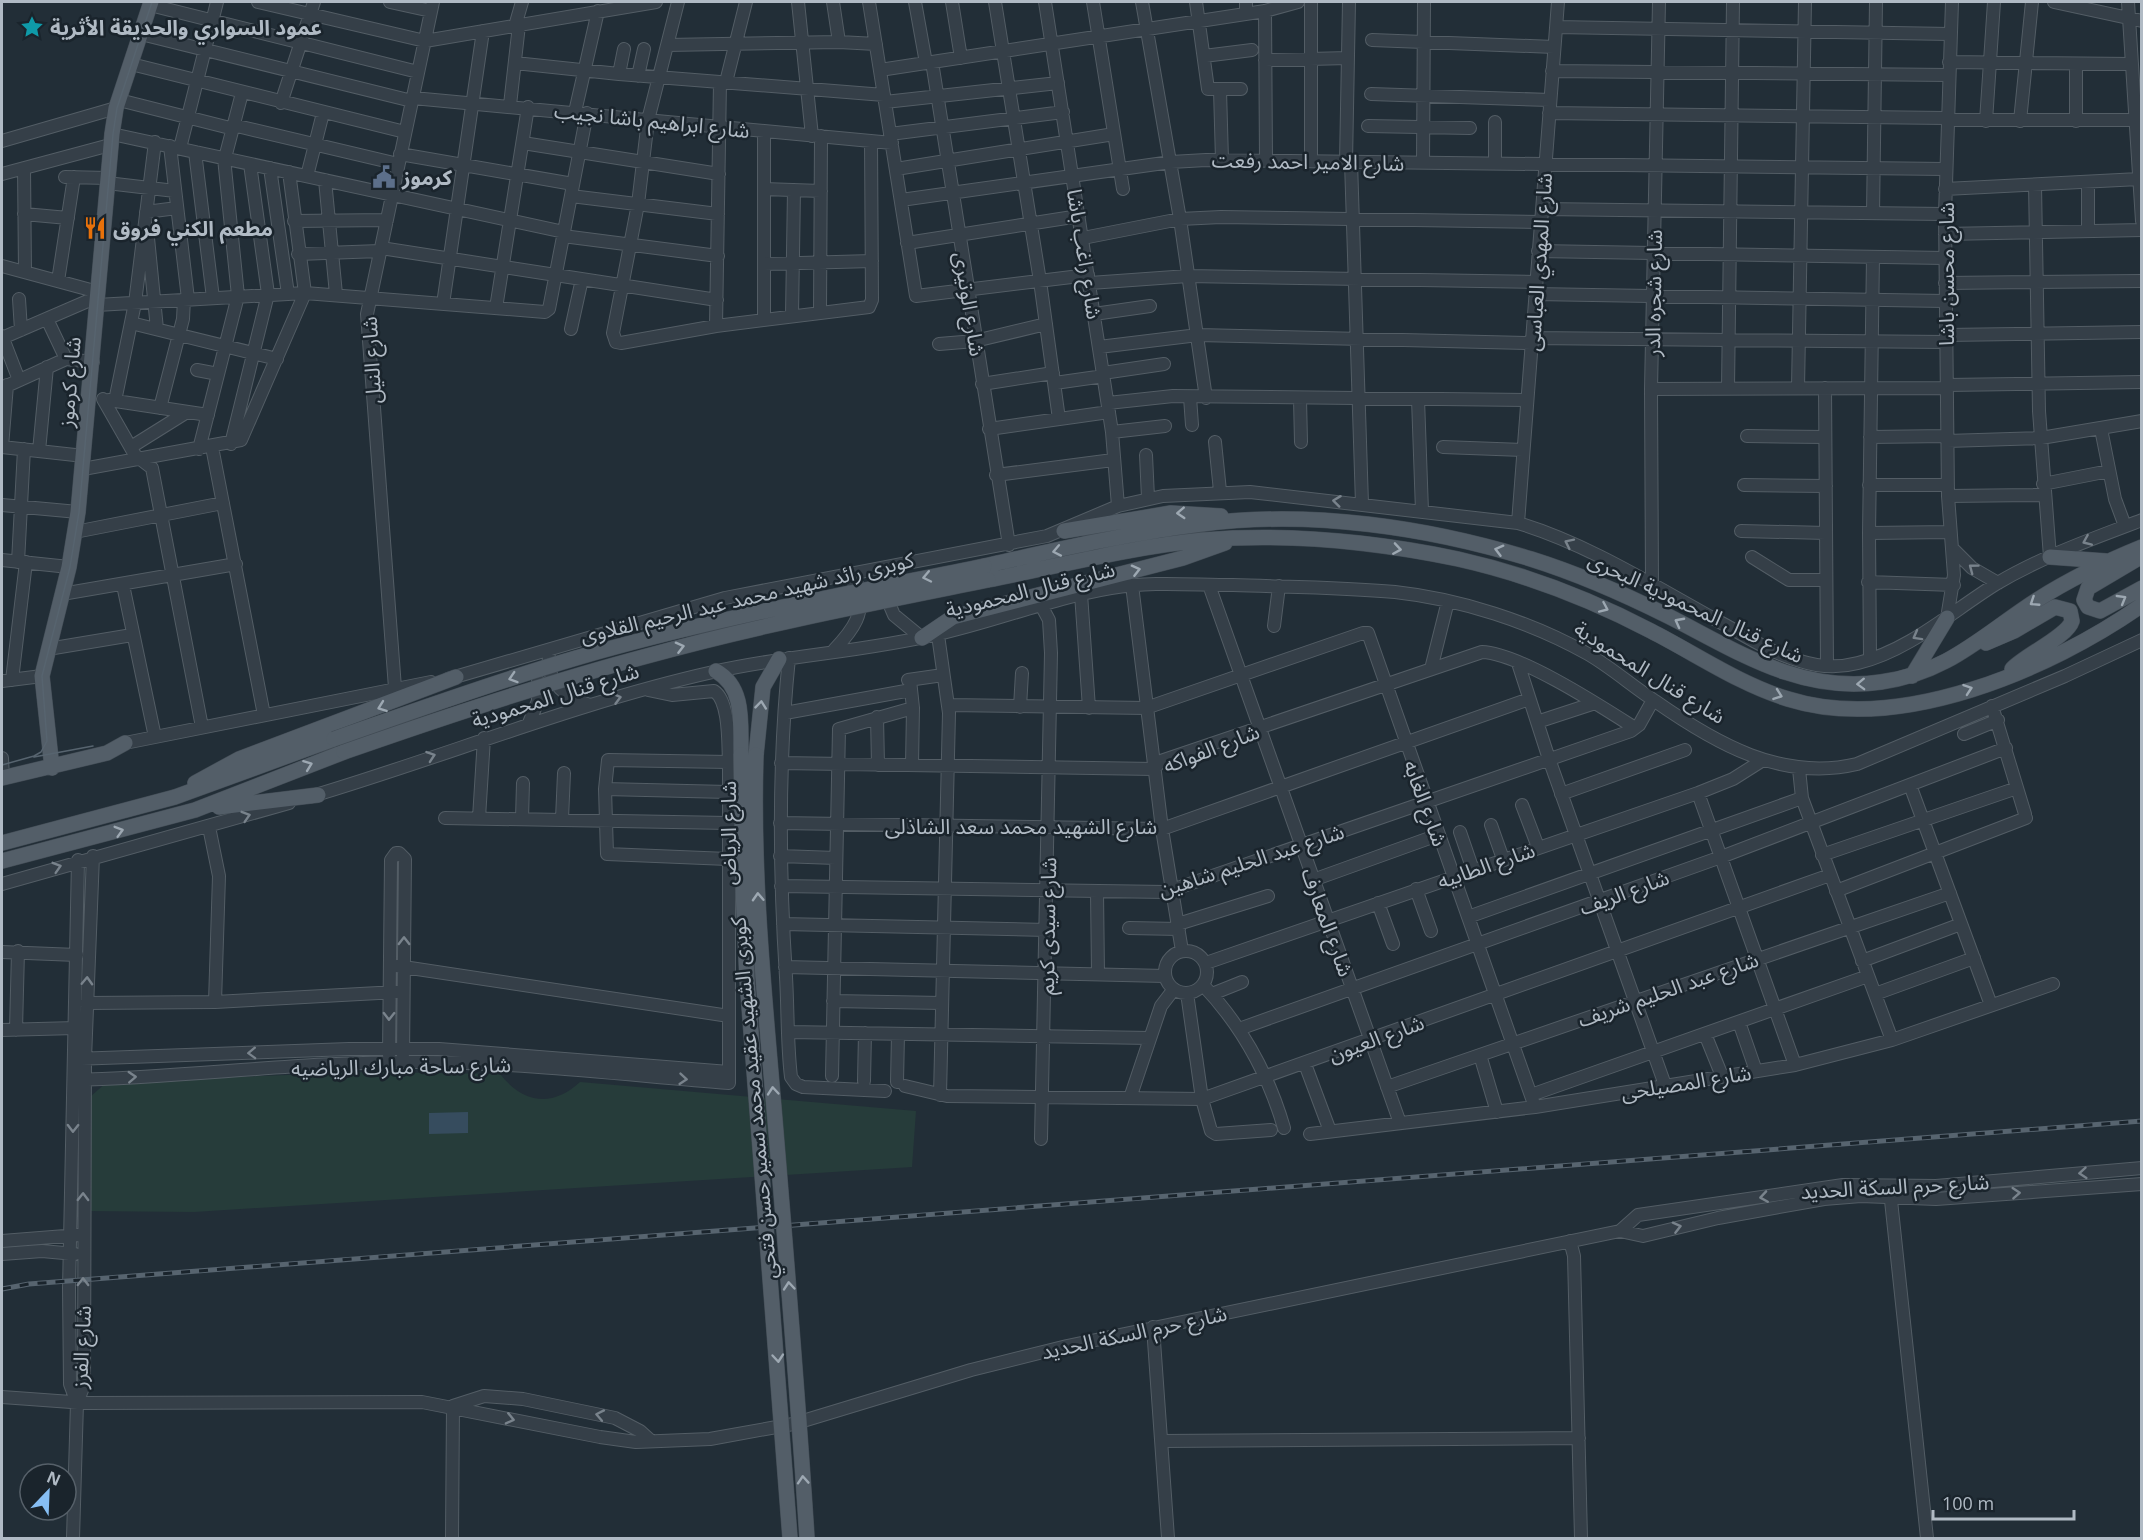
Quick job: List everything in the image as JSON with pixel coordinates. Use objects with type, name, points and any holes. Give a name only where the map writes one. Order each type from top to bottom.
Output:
[{"type":"main road","name":"شارع كرموز","points":[[52,768],[42,676],[69,567],[83,462],[102,399],[93,362],[111,140],[118,104],[150,3]]},
{"type":"main road","points":[[1064,531],[1188,512],[1213,514],[1238,521]]},
{"type":"main road","name":"كوبرى رائد شهيد محمد عبد الرحيم القلاوى","points":[[195,810],[344,752],[576,676],[649,655],[1168,530],[1238,521]]},
{"type":"main road","name":"شارع قنال المحمودية البحرى","points":[[1238,521],[1351,523],[1462,540],[1534,560],[1604,586],[1756,662],[1799,678],[1833,683],[1867,684],[1912,676],[1945,663],[1976,645],[2036,600],[2106,561],[2142,547]]},
{"type":"main road","points":[[930,636],[953,617],[1189,556],[1234,539]]},
{"type":"main road","name":"كوبرى رائد شهيد محمد عبد الرحيم القلاوى","points":[[175,797],[464,694],[617,647],[789,605],[1173,544],[1234,539]]},
{"type":"main road","name":"شارع قنال المحمودية البحرى","points":[[1234,539],[1311,540],[1389,548],[1457,559],[1514,574],[1625,618],[1767,691],[1827,708],[1869,710],[1910,706],[2006,675],[2073,646],[2142,605]]},
{"type":"main road","points":[[2142,556],[2088,588],[2084,600],[2092,610],[2100,611],[2142,588]]},
{"type":"main road","points":[[2050,557],[2106,561]]},
{"type":"main road","points":[[1976,645],[2000,638],[2055,607],[2070,611],[2073,621],[2067,630],[2028,655],[2006,675]]},
{"type":"main road","points":[[1912,676],[1947,618]]},
{"type":"main road","name":"كوبرى الشهيد عقيد محمد سمير حسن فتحي","points":[[784,658],[763,687],[742,757],[755,842],[760,939],[796,1362],[807,1539]]},
{"type":"main road","name":"كوبرى الشهيد عقيد محمد سمير حسن فتحي","points":[[716,671],[727,680],[738,699],[742,757],[742,890],[747,980],[790,1539]]},
{"type":"main road","points":[[2,843],[175,797],[206,775],[239,759],[456,677]]},
{"type":"main road","points":[[2,778],[52,768],[107,753],[125,743]]},
{"type":"main road","points":[[2,861],[195,810],[318,795]]},
{"type":"street","points":[[160,408],[186,299],[175,191],[175,147],[187,118],[217,2]]},
{"type":"street","points":[[258,2],[424,41],[592,9],[656,2]]},
{"type":"street","points":[[280,103],[314,2]]},
{"type":"street","points":[[390,2],[432,6]]},
{"type":"street","points":[[510,105],[517,25],[522,2]]},
{"type":"street","points":[[678,2],[648,120],[638,204],[613,333],[616,342],[717,326],[869,307],[872,300],[871,141]]},
{"type":"street","points":[[717,326],[720,126],[723,82],[736,44],[746,2]]},
{"type":"street","points":[[798,2],[807,87],[817,136],[821,191],[820,312]]},
{"type":"street","points":[[833,2],[839,42]]},
{"type":"street","points":[[869,2],[918,297],[1040,281],[1188,276],[1355,279],[1653,296],[1946,301]]},
{"type":"street","name":"شارع الوتيرى","points":[[915,2],[937,96],[1009,545]]},
{"type":"street","points":[[951,2],[961,58]]},
{"type":"street","points":[[995,2],[1040,281],[1059,419]]},
{"type":"street","name":"شارع راغب باشا","points":[[1045,2],[1112,432],[1118,506]]},
{"type":"street","points":[[1093,2],[1123,189]]},
{"type":"street","points":[[1142,2],[1180,219],[1206,398]]},
{"type":"street","points":[[1196,2],[1208,89],[1241,89]]},
{"type":"street","points":[[880,70],[1199,22],[1246,8],[1265,11],[1298,2]]},
{"type":"street","points":[[1311,2],[1311,161]]},
{"type":"street","points":[[1349,2],[1348,162],[1358,339],[1362,504]]},
{"type":"street","points":[[1423,163],[1424,2]]},
{"type":"street","name":"شارع المهدي العباسى","points":[[1518,523],[1558,2]]},
{"type":"street","name":"شارع شجره الدر","points":[[1652,584],[1651,388],[1659,2]]},
{"type":"street","points":[[1728,388],[1733,2]]},
{"type":"street","points":[[1798,388],[1805,2]]},
{"type":"street","points":[[1873,213],[1876,2]]},
{"type":"street","name":"شارع محسن باشا","points":[[1947,618],[1954,585],[1948,491],[1945,283],[1946,119],[1952,2]]},
{"type":"street","points":[[1986,121],[1994,2]]},
{"type":"street","points":[[2020,121],[2032,2]]},
{"type":"street","points":[[2054,2],[2135,20]]},
{"type":"street","points":[[2128,2],[2135,20],[2131,63],[2142,220]]},
{"type":"street","points":[[150,3],[212,21],[418,72]]},
{"type":"street","name":"شارع النيل","points":[[395,688],[367,323],[380,249],[432,6]]},
{"type":"street","points":[[2,266],[58,281],[97,298],[135,303],[305,293],[545,312],[549,309],[580,152],[584,70],[592,9]]},
{"type":"street","points":[[1265,11],[1266,160]]},
{"type":"street","points":[[1556,27],[1950,34]]},
{"type":"street","points":[[442,304],[483,31]]},
{"type":"street","name":"شارع ابراهيم باشا نجيب","points":[[141,34],[291,72],[412,99],[510,105],[871,141],[942,128],[1063,112]]},
{"type":"street","points":[[1372,40],[1554,46]]},
{"type":"street","points":[[667,45],[802,42],[876,44]]},
{"type":"street","points":[[619,74],[624,49]]},
{"type":"street","points":[[638,76],[644,49]]},
{"type":"street","points":[[1204,56],[1252,50]]},
{"type":"street","points":[[1265,60],[1348,58]]},
{"type":"street","points":[[1552,71],[1875,74],[1948,69],[1990,62],[2131,63]]},
{"type":"street","points":[[515,63],[638,76],[807,87],[885,99],[937,96],[1058,82]]},
{"type":"street","points":[[131,64],[280,103],[405,132]]},
{"type":"street","points":[[2076,64],[2076,121]]},
{"type":"street","points":[[1220,90],[1222,160]]},
{"type":"street","points":[[242,93],[224,158],[238,296],[208,415],[205,448],[223,503],[264,715]]},
{"type":"street","points":[[1371,94],[1423,95],[1657,114],[1986,121],[2135,120]]},
{"type":"street","points":[[2,141],[118,104],[315,145],[399,159],[463,165],[518,174],[572,190],[638,204],[718,214]]},
{"type":"street","points":[[496,308],[528,107]]},
{"type":"street","points":[[307,177],[323,113]]},
{"type":"street","points":[[1495,122],[1495,164]]},
{"type":"street","points":[[1368,126],[1470,128]]},
{"type":"street","points":[[764,131],[764,320]]},
{"type":"street","points":[[896,169],[1114,134]]},
{"type":"street","points":[[2,174],[111,140],[155,142],[510,220],[564,234],[718,256]]},
{"type":"street","points":[[102,399],[131,323],[155,142]]},
{"type":"street","points":[[523,143],[719,174]]},
{"type":"street","points":[[195,152],[213,298]]},
{"type":"street","name":"شارع الامير احمد رفعت","points":[[901,200],[1170,162],[1222,160],[1945,169]]},
{"type":"street","points":[[231,444],[268,294],[250,164]]},
{"type":"street","points":[[24,168],[25,272]]},
{"type":"street","points":[[270,168],[288,294]]},
{"type":"street","points":[[97,298],[2,337],[9,384],[2,447],[39,451],[83,462],[141,460],[231,444],[241,440],[305,293],[298,254],[289,172]]},
{"type":"street","points":[[58,281],[68,218],[69,177],[175,191]]},
{"type":"street","points":[[1945,189],[2139,179]]},
{"type":"street","points":[[325,180],[336,294]]},
{"type":"street","points":[[2088,182],[2088,231]]},
{"type":"street","points":[[2035,185],[2038,384],[2043,489],[2050,557]]},
{"type":"street","points":[[764,189],[821,191]]},
{"type":"street","points":[[792,316],[794,190]]},
{"type":"street","points":[[146,212],[177,208]]},
{"type":"street","points":[[1542,209],[1945,214]]},
{"type":"street","points":[[24,214],[68,218]]},
{"type":"street","points":[[908,243],[1079,216]]},
{"type":"street","points":[[1083,238],[1180,219],[1221,217],[1541,222]]},
{"type":"street","points":[[294,221],[387,220]]},
{"type":"street","points":[[144,229],[147,235],[156,301],[157,329]]},
{"type":"street","points":[[1945,234],[2142,230]]},
{"type":"street","points":[[298,254],[380,249],[717,300]]},
{"type":"street","points":[[1538,251],[1945,258]]},
{"type":"street","points":[[1870,659],[1868,582],[1873,257]]},
{"type":"street","points":[[764,264],[872,261]]},
{"type":"street","points":[[571,329],[582,279]]},
{"type":"street","points":[[1945,283],[2142,281]]},
{"type":"street","points":[[19,299],[21,330]]},
{"type":"street","points":[[1094,314],[1150,306]]},
{"type":"street","points":[[47,319],[66,359]]},
{"type":"street","points":[[131,323],[277,358]]},
{"type":"street","points":[[939,344],[975,340],[1046,324]]},
{"type":"street","points":[[1099,347],[1198,335],[1358,339],[1871,341],[2037,333],[2142,332]]},
{"type":"street","points":[[9,384],[66,359],[93,362]]},
{"type":"street","points":[[982,384],[1103,375],[1164,364]]},
{"type":"street","points":[[39,451],[47,367]]},
{"type":"street","points":[[197,370],[218,374]]},
{"type":"street","points":[[1651,388],[1870,388],[2142,382]]},
{"type":"street","points":[[1825,388],[1827,666]]},
{"type":"street","points":[[1190,396],[1192,425]]},
{"type":"street","points":[[989,429],[1059,419],[1108,407],[1190,396],[1206,398],[1527,400]]},
{"type":"street","points":[[102,399],[208,415]]},
{"type":"street","points":[[102,399],[131,447],[141,460],[152,468],[202,728]]},
{"type":"street","points":[[1300,399],[1301,442]]},
{"type":"street","points":[[1418,399],[1422,511]]},
{"type":"street","points":[[131,447],[187,412]]},
{"type":"street","points":[[1870,437],[2041,438],[2142,422]]},
{"type":"street","points":[[1112,432],[1165,426]]},
{"type":"street","points":[[2101,429],[2109,471],[2125,526]]},
{"type":"street","points":[[1746,436],[1825,437]]},
{"type":"street","points":[[1215,442],[1220,491]]},
{"type":"street","points":[[1443,447],[1523,450]]},
{"type":"street","points":[[24,449],[22,562],[7,680],[42,676]]},
{"type":"street","points":[[1146,455],[1149,498]]},
{"type":"street","points":[[996,475],[1113,460]]},
{"type":"street","points":[[1869,485],[1948,491],[2043,489],[2109,471]]},
{"type":"street","points":[[1744,485],[1826,486]]},
{"type":"street","points":[[125,743],[456,677],[725,598],[1009,545],[1064,531],[1118,506],[1149,498],[1220,491],[1260,493],[1518,523],[1554,535],[1652,584],[1779,653],[1800,661],[1827,666],[1849,665],[1870,659],[1947,618],[1998,583],[2050,557],[2142,520]]},
{"type":"street","points":[[75,532],[223,503]]},
{"type":"street","points":[[2,505],[78,512]]},
{"type":"street","points":[[1741,531],[1826,533]]},
{"type":"street","points":[[1869,533],[1950,532]]},
{"type":"street","points":[[1951,547],[1972,568],[1998,583]]},
{"type":"street","points":[[1752,557],[1789,580],[1826,580]]},
{"type":"street","points":[[2,560],[69,567]]},
{"type":"street","points":[[62,594],[236,564]]},
{"type":"street","points":[[895,566],[885,583],[890,607],[900,622],[930,636],[943,675],[949,705],[940,1095]]},
{"type":"street","points":[[834,650],[853,628],[861,609],[857,584],[844,575]]},
{"type":"street","points":[[1868,582],[1954,585]]},
{"type":"street","name":"شارع قنال المحمودية","points":[[2,884],[78,860],[209,827],[318,795],[529,723],[647,689],[716,671],[784,658],[930,636],[1042,607],[1081,594],[1132,585],[1170,583],[1279,586],[1396,592],[1448,601],[1527,627],[1576,647],[1603,663],[1653,700],[1707,733],[1764,760],[1799,769],[1828,770],[1857,764],[2065,676],[2142,640]]},
{"type":"street","points":[[123,585],[155,737]]},
{"type":"street","points":[[1132,585],[1162,829],[1182,951]]},
{"type":"street","name":"شارع المعارف","points":[[1209,585],[1400,1123]]},
{"type":"street","points":[[1274,626],[1279,586]]},
{"type":"street","points":[[1081,594],[1089,708]]},
{"type":"street","points":[[1431,669],[1448,601]]},
{"type":"street","name":"شارع سيدى كريم","points":[[1041,1139],[1051,708],[1050,628],[1042,607]]},
{"type":"street","name":"شارع الغابه","points":[[1241,675],[1368,633],[1384,686],[1533,1101]]},
{"type":"street","points":[[48,649],[132,635]]},
{"type":"street","points":[[553,648],[548,665],[556,684],[571,698],[591,705]]},
{"type":"street","name":"شارع الفواكه","points":[[781,763],[1154,769],[1161,761],[1261,729],[1482,652],[1496,654],[1518,663],[1595,703],[1635,728]]},
{"type":"street","points":[[518,658],[534,668],[538,680],[538,701],[529,723]]},
{"type":"street","points":[[784,658],[785,713],[781,763],[780,856],[791,1077],[796,1084],[803,1087],[885,1091]]},
{"type":"street","points":[[1518,663],[1561,794],[1665,1085]]},
{"type":"street","points":[[1020,707],[1022,673]]},
{"type":"street","points":[[785,713],[943,675]]},
{"type":"street","points":[[949,705],[1146,708],[1241,675]]},
{"type":"street","points":[[910,683],[913,708],[912,765]]},
{"type":"street","name":"شارع الرياض","points":[[647,689],[672,695],[711,691],[719,694],[726,719],[742,757],[728,792],[729,1078]]},
{"type":"street","name":"شارع الشهيد محمد سعد الشاذلى","points":[[780,823],[1162,829],[1529,699]]},
{"type":"street","points":[[1635,728],[1653,700]]},
{"type":"street","points":[[1537,722],[1595,703]]},
{"type":"street","points":[[1836,891],[2025,816],[1992,706]]},
{"type":"street","points":[[832,1076],[839,728],[913,708]]},
{"type":"street","points":[[877,717],[878,765]]},
{"type":"street","points":[[1964,734],[1998,720]]},
{"type":"street","name":"شارع عبد الحليم شاهين","points":[[781,886],[1159,892],[1301,846],[1635,728]]},
{"type":"street","points":[[479,818],[484,738]]},
{"type":"street","name":"شارع الريف","points":[[1239,1029],[1721,857],[2006,748]]},
{"type":"street","points":[[1561,794],[1685,750]]},
{"type":"street","points":[[728,859],[608,855],[605,852],[605,789],[608,760],[742,757]]},
{"type":"street","points":[[2,758],[2,778]]},
{"type":"street","name":"شارع الطابيه","points":[[1206,963],[1698,793],[1733,779],[1764,760]]},
{"type":"street","points":[[1799,769],[1802,798],[1810,824],[1892,1040]]},
{"type":"street","points":[[562,819],[564,773]]},
{"type":"street","points":[[522,819],[523,783]]},
{"type":"street","points":[[1911,785],[1991,1005]]},
{"type":"street","points":[[1822,855],[2017,788]]},
{"type":"street","points":[[605,789],[728,792]]},
{"type":"street","points":[[1698,793],[1795,1065]]},
{"type":"street","points":[[1468,917],[1802,798]]},
{"type":"street","points":[[1522,805],[1538,847]]},
{"type":"street","points":[[445,818],[728,823]]},
{"type":"street","points":[[1491,825],[1503,859]]},
{"type":"street","points":[[209,827],[219,876],[215,1002]]},
{"type":"street","points":[[1460,832],[1473,870]]},
{"type":"street","points":[[1313,880],[1438,835]]},
{"type":"street","points":[[389,1063],[392,856],[399,853],[405,859],[403,1062]]},
{"type":"street","name":"شارع الفرز","points":[[79,1059],[75,1028],[80,949],[93,856]]},
{"type":"street","points":[[780,856],[836,858]]},
{"type":"street","name":"شارع الفرز","points":[[77,1403],[84,1385],[84,1256],[77,1235],[79,1059],[86,1003],[80,949],[78,860]]},
{"type":"street","name":"شارع العيون","points":[[898,1034],[901,1084],[940,1095],[1202,1099],[1830,875]]},
{"type":"street","points":[[1416,889],[1431,931]]},
{"type":"street","points":[[1097,892],[1098,974]]},
{"type":"street","name":"شارع عبد الحليم شريف","points":[[1387,1088],[1950,893]]},
{"type":"street","points":[[1129,928],[1179,926],[1268,896]]},
{"type":"street","points":[[1378,903],[1393,944]]},
{"type":"street","points":[[783,924],[1047,930]]},
{"type":"street","points":[[1862,961],[1961,924]]},
{"type":"street","points":[[2,952],[80,949]]},
{"type":"street","points":[[16,1030],[18,951]]},
{"type":"street","points":[[1187,993],[1202,1099],[1211,1131],[1216,1134],[1278,1129],[1267,1077],[1239,1029],[1207,989],[1206,963],[1199,954],[1182,951],[1168,960],[1165,976],[1174,989],[1187,993],[1207,989],[1242,982]]},
{"type":"street","points":[[1875,994],[1974,958]]},
{"type":"street","points":[[390,965],[729,1016]]},
{"type":"street","points":[[785,967],[1165,976]]},
{"type":"street","points":[[1533,1101],[1653,1053],[1868,976]]},
{"type":"street","name":"شارع المصيلحى","points":[[1310,1134],[1497,1112],[1533,1101],[1665,1085],[1795,1065],[1892,1040],[2053,984]]},
{"type":"street","points":[[1130,1098],[1161,1006],[1174,989]]},
{"type":"street","points":[[86,1003],[215,1002],[404,992]]},
{"type":"street","points":[[833,1001],[942,1003]]},
{"type":"street","points":[[1739,1022],[1756,1071]]},
{"type":"street","points":[[2,1030],[75,1028]]},
{"type":"street","points":[[789,1032],[1150,1038]]},
{"type":"street","points":[[864,1081],[865,1033]]},
{"type":"street","points":[[1706,1034],[1722,1076]]},
{"type":"street","name":"شارع ساحة مبارك الرياضيه","points":[[79,1059],[439,1049],[729,1078]]},
{"type":"street","points":[[1480,1055],[1497,1112]]},
{"type":"street","name":"شارع ساحة مبارك الرياضيه","points":[[79,1080],[403,1062],[504,1063],[729,1078]]},
{"type":"street","points":[[1305,1064],[1330,1131]]},
{"type":"street","name":"شارع حرم السكة الحديد","points":[[2,1397],[77,1403],[422,1402],[453,1406],[554,1430],[651,1442],[710,1439],[768,1430],[971,1370],[1154,1327],[1570,1240],[1620,1231],[1643,1236],[1718,1218],[1824,1199],[1936,1186],[2142,1168]]},
{"type":"street","name":"شارع حرم السكة الحديد","points":[[1620,1231],[1638,1215],[1843,1185],[1936,1199],[2142,1184]]},
{"type":"street","points":[[1890,1191],[1927,1539]]},
{"type":"street","points":[[2,1241],[22,1246],[42,1245],[77,1235]]},
{"type":"street","name":"شارع الفرز","points":[[77,1235],[70,1253],[70,1384],[77,1403]]},
{"type":"street","points":[[1570,1240],[1574,1256],[1581,1539]]},
{"type":"street","points":[[42,1245],[84,1256]]},
{"type":"street","points":[[2,1254],[22,1246]]},
{"type":"street","points":[[1154,1327],[1168,1539]]},
{"type":"street","name":"شارع حرم السكة الحديد","points":[[453,1406],[484,1396],[523,1399],[615,1418],[634,1427],[651,1442]]},
{"type":"street","points":[[73,1539],[77,1403]]},
{"type":"street","points":[[452,1539],[453,1406]]},
{"type":"street","points":[[1162,1441],[1579,1438]]},
{"type":"green space","points":[[367,1072],[500,1074],[518,1091],[538,1099],[559,1096],[580,1082],[916,1111],[912,1167],[194,1212],[84,1211],[82,1104],[107,1082]]},
{"type":"water","points":[[468,1112],[468,1133],[429,1134],[429,1113]]},
{"type":"tram line","points":[[2,765],[34,756],[41,752],[47,741],[42,676],[70,567],[79,512],[113,134],[117,108],[152,2]]},
{"type":"tram line","points":[[34,757],[93,746]]},
{"type":"railway","points":[[2,1289],[29,1284],[2142,1121]]},
{"type":"place","name":"عمود السواري والحديقة الأثرية","points":[[32,27]]},
{"type":"place","name":"كرموز","points":[[384,177]]},
{"type":"place","name":"مطعم الكني فروق","points":[[95,228]]}]
